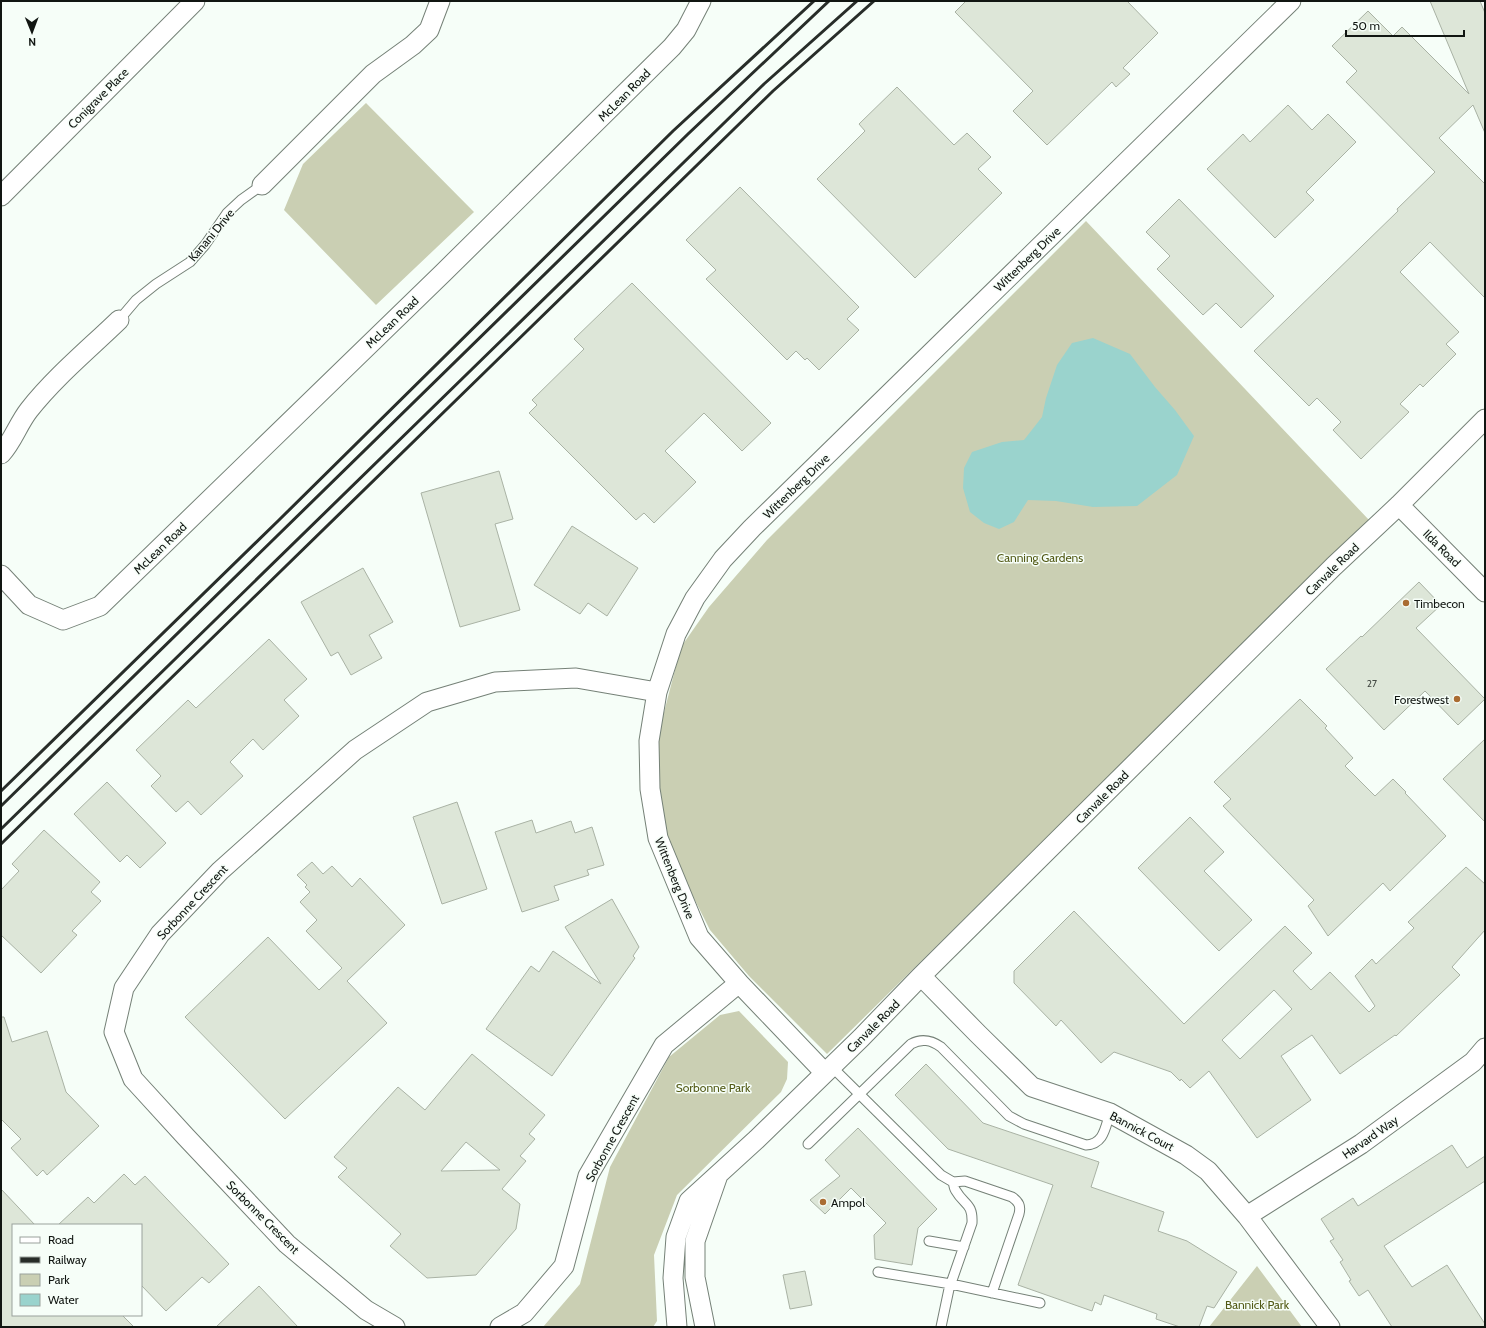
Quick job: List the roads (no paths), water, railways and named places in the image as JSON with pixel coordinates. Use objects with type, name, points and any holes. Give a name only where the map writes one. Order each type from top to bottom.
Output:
[{"type":"street","name":"Conigrave Place","points":[[1,196],[195,1]]},
{"type":"street","name":"Kanani Drive","points":[[262,185],[373,74],[413,46],[429,30],[440,1]]},
{"type":"street","name":"McLean Road","points":[[1,575],[29,604],[63,620],[100,606],[443,273],[672,47],[686,30],[701,1]]},
{"type":"street","name":"Wittenberg Drive","points":[[828,1070],[739,983],[698,937],[658,838],[650,789],[650,741],[657,692],[676,634],[695,598],[723,559],[752,528],[1291,1]]},
{"type":"street","name":"Kanani Drive","points":[[1,454],[28,411],[41,396],[119,320]]},
{"type":"street","name":"Canvale Road","points":[[677,1327],[673,1278],[676,1236],[689,1201],[758,1139],[1328,572],[1399,505],[1485,419]]},
{"type":"street","name":"Ilda Road","points":[[1399,505],[1485,592]]},
{"type":"street","name":"Sorbonne Crescent","points":[[395,1327],[366,1310],[287,1244],[133,1080],[114,1032],[124,988],[160,934],[220,871],[355,750],[427,702],[495,682],[576,678],[657,692]]},
{"type":"street","name":"Bannick Court","points":[[921,976],[1032,1087],[1110,1113],[1208,1170],[1247,1216],[1330,1327]]},
{"type":"street","name":"Sorbonne Crescent","points":[[500,1327],[524,1313],[564,1266],[588,1176],[664,1045],[739,983]]},
{"type":"street","name":"Harvard Way","points":[[1247,1216],[1361,1144],[1473,1062],[1485,1048]]},
{"type":"street","name":"Canvale Road","points":[[705,1327],[695,1277],[695,1241],[718,1174]]},
{"type":"lane","name":"Kanani Drive","points":[[119,320],[136,300],[156,284],[190,262],[205,245],[227,213],[241,200],[262,185]]},
{"type":"lane","points":[[808,1144],[911,1044],[918,1040],[934,1042],[941,1047],[1010,1116],[1024,1124],[1086,1145],[1094,1144],[1100,1140],[1110,1113]]},
{"type":"lane","points":[[828,1070],[859,1094],[941,1175],[953,1182],[965,1181],[1012,1197],[1018,1202],[1020,1206],[1019,1214],[992,1293]]},
{"type":"lane","points":[[941,1327],[950,1284],[972,1223],[972,1214],[967,1204],[955,1191],[953,1182]]},
{"type":"lane","points":[[929,1241],[964,1247]]},
{"type":"lane","points":[[878,1272],[950,1284],[1040,1303]]},
{"type":"water","points":[[1093,338],[1130,354],[1194,436],[1177,475],[1137,506],[1093,507],[1056,501],[1028,500],[1014,522],[999,529],[984,523],[970,512],[963,488],[964,468],[972,452],[1002,442],[1024,440],[1042,417],[1046,398],[1057,365],[1072,343]]},
{"type":"railway","points":[[1,791],[279,520],[673,131],[814,1]]},
{"type":"railway","points":[[1,806],[688,134],[829,1]]},
{"type":"railway","points":[[1,829],[764,84],[857,1]]},
{"type":"railway","points":[[1,844],[773,91],[874,1]]},
{"type":"place","name":"Timbecon","points":[[1406,603]]},
{"type":"place","name":"Forestwest","points":[[1457,699]]},
{"type":"place","name":"Ampol","points":[[823,1202]]},
{"type":"park label","name":"Canning Gardens","points":[[1040,557]]},
{"type":"park label","name":"Sorbonne Park","points":[[713,1087]]},
{"type":"park label","name":"Bannick Park","points":[[1257,1304]]}]
